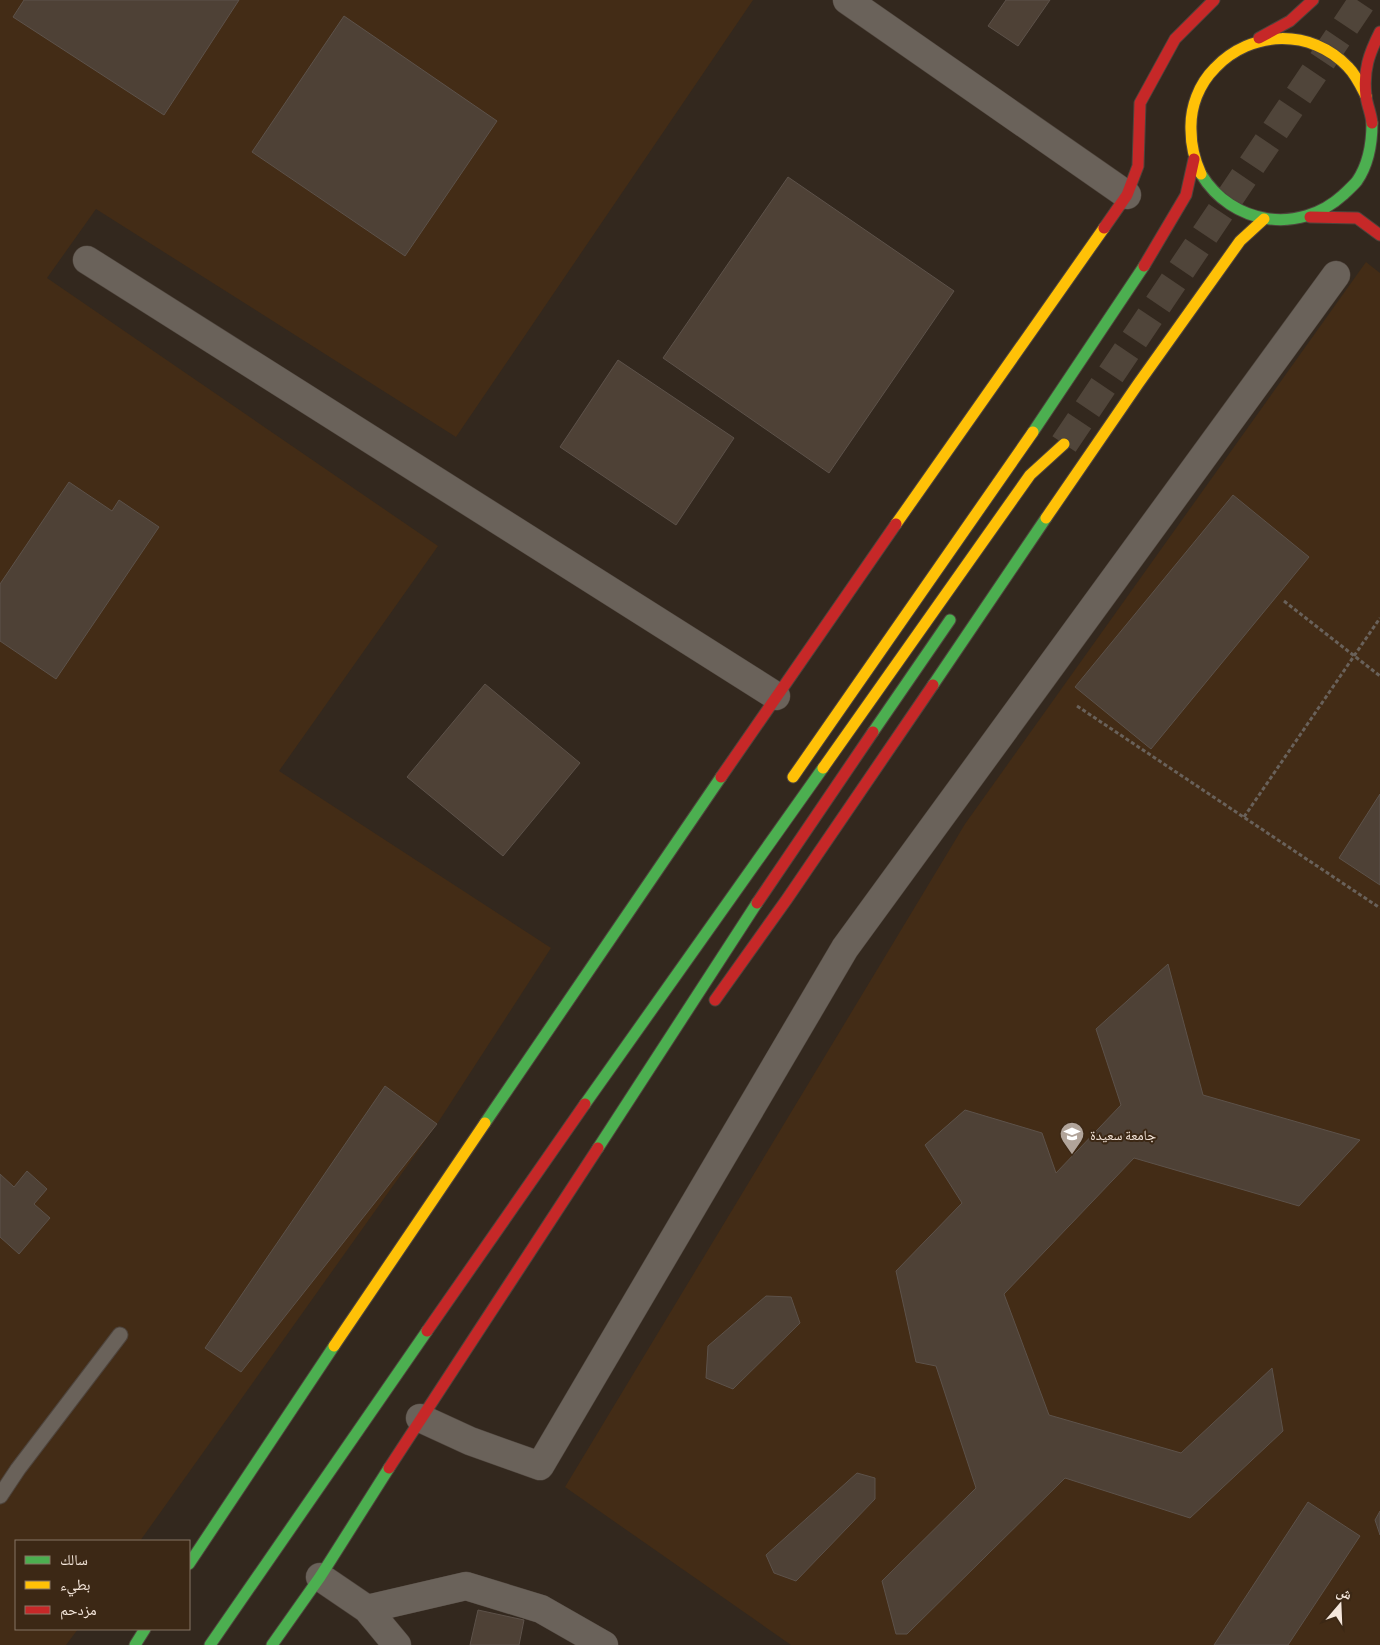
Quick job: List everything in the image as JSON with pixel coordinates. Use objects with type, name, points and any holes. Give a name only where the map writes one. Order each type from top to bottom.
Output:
[{"type":"main road","points":[[190,1562],[371,1290],[776,696],[1127,195],[1138,166],[1140,103],[1176,39],[1214,0]]},
{"type":"main road","points":[[1313,0],[1290,21],[1226,56],[1206,76],[1193,102],[1189,131],[1194,159],[1205,180],[1221,199],[1241,212],[1264,219],[1285,221],[1306,217],[1357,218],[1380,235]]},
{"type":"main road","points":[[1380,32],[1367,61],[1366,96],[1380,146]]},
{"type":"main road","points":[[1252,42],[1279,37],[1306,42],[1332,53],[1352,72],[1366,96]]},
{"type":"main road","points":[[1306,217],[1334,204],[1356,182],[1370,154],[1372,122]]},
{"type":"main road","points":[[785,789],[1040,422],[1154,251],[1186,195],[1194,159]]},
{"type":"main road","points":[[706,1012],[787,899],[1138,384],[1240,241],[1264,219]]},
{"type":"main road","points":[[210,1645],[476,1258],[1030,475],[1064,444],[1046,477]]},
{"type":"main road","points":[[272,1645],[320,1576],[420,1418],[515,1276],[751,912],[958,608]]},
{"type":"main road","points":[[476,1258],[582,1088]]},
{"type":"main road","points":[[515,1276],[642,1101]]},
{"type":"main road","points":[[135,1645],[144,1630]]},
{"type":"street","points":[[847,0],[1127,195]]},
{"type":"street","points":[[87,260],[776,696]]},
{"type":"street","points":[[420,1418],[470,1441],[540,1466],[845,948],[1336,275]]},
{"type":"street","points":[[320,1576],[367,1609],[396,1645]]},
{"type":"street","points":[[367,1609],[466,1586],[541,1609],[604,1645]]},
{"type":"lane","points":[[0,1496],[18,1469],[120,1335]]},
{"type":"path","points":[[1284,601],[1380,676]]},
{"type":"path","points":[[1244,817],[1380,618]]},
{"type":"path","points":[[1078,706],[1380,908]]},
{"type":"shaded area","points":[[0,0],[753,0],[456,437],[96,209],[47,278],[438,546],[279,771],[551,948],[437,1124],[141,1540],[15,1540],[15,1630],[77,1630],[66,1645],[0,1645]]},
{"type":"shaded area","name":"جامعة سعيدة","points":[[1366,262],[1380,273],[1380,1645],[791,1645],[565,1487],[965,824]]},
{"type":"building","points":[[24,0],[239,0],[164,115],[13,17]]},
{"type":"building","points":[[1006,0],[1050,0],[1018,46],[988,26]]},
{"type":"building","points":[[344,16],[497,121],[405,256],[252,152]]},
{"type":"building","points":[[788,177],[954,291],[829,473],[663,358]]},
{"type":"building","points":[[618,360],[734,438],[676,525],[560,447]]},
{"type":"building","points":[[69,482],[112,511],[119,500],[159,527],[56,679],[0,641],[0,584]]},
{"type":"building","points":[[1233,495],[1309,557],[1151,749],[1075,687]]},
{"type":"building","points":[[485,684],[580,763],[503,856],[407,777]]},
{"type":"building","points":[[1380,794],[1380,885],[1339,858]]},
{"type":"building","points":[[1168,964],[1203,1095],[1360,1140],[1299,1206],[1134,1158],[1004,1294],[1049,1415],[1181,1453],[1272,1368],[1283,1431],[1190,1518],[1065,1478],[907,1634],[896,1634],[882,1581],[976,1488],[936,1366],[916,1362],[896,1271],[962,1203],[925,1145],[965,1110],[1042,1133],[1056,1173],[1121,1105],[1096,1029]]},
{"type":"building","points":[[385,1086],[437,1124],[241,1372],[205,1348]]},
{"type":"building","points":[[27,1171],[47,1189],[34,1204],[50,1218],[19,1254],[0,1237],[0,1174],[14,1187]]},
{"type":"building","points":[[766,1296],[791,1297],[800,1323],[733,1389],[706,1378],[708,1346]]},
{"type":"building","points":[[857,1473],[875,1478],[875,1499],[796,1581],[774,1573],[766,1555]]},
{"type":"building","points":[[1308,1502],[1360,1536],[1288,1645],[1214,1645]]},
{"type":"building","points":[[1380,1511],[1380,1535],[1375,1520]]},
{"type":"building","points":[[478,1610],[524,1620],[519,1645],[470,1645]]},
{"type":"tunnel","points":[[1064,444],[1363,0]]},
{"type":"traffic: fast","points":[[1201,174],[1214,191],[1230,204],[1248,214],[1267,219],[1307,216],[1326,208],[1357,181],[1369,153],[1372,123]]},
{"type":"traffic: fast","points":[[1033,432],[1144,266]]},
{"type":"traffic: fast","points":[[933,685],[1046,518]]},
{"type":"traffic: fast","points":[[873,732],[950,620]]},
{"type":"traffic: fast","points":[[585,1104],[823,768]]},
{"type":"traffic: fast","points":[[485,1123],[721,777]]},
{"type":"traffic: fast","points":[[598,1148],[757,903]]},
{"type":"traffic: fast","points":[[210,1645],[427,1331]]},
{"type":"traffic: fast","points":[[190,1562],[334,1346]]},
{"type":"traffic: fast","points":[[272,1645],[320,1577],[389,1468]]},
{"type":"traffic: fast","points":[[135,1645],[144,1630]]},
{"type":"traffic: slow","points":[[1201,174],[1193,152],[1191,136],[1194,104],[1209,74],[1230,55],[1246,46],[1263,41],[1281,39],[1299,40],[1317,45],[1333,54],[1348,67],[1356,77],[1366,96]]},
{"type":"traffic: slow","points":[[1046,518],[1138,384],[1240,241],[1264,219]]},
{"type":"traffic: slow","points":[[896,524],[1104,228]]},
{"type":"traffic: slow","points":[[793,777],[1033,432]]},
{"type":"traffic: slow","points":[[823,768],[1030,475],[1064,444]]},
{"type":"traffic: slow","points":[[334,1346],[485,1123]]},
{"type":"traffic: jam","points":[[1104,228],[1127,195],[1138,166],[1140,103],[1175,39],[1214,0]]},
{"type":"traffic: jam","points":[[1259,38],[1290,21],[1313,0]]},
{"type":"traffic: jam","points":[[1372,123],[1366,96],[1365,78],[1370,55],[1380,32]]},
{"type":"traffic: jam","points":[[1144,266],[1186,195],[1194,159]]},
{"type":"traffic: jam","points":[[1310,217],[1357,218],[1380,235]]},
{"type":"traffic: jam","points":[[721,777],[896,524]]},
{"type":"traffic: jam","points":[[715,1000],[787,899],[933,685]]},
{"type":"traffic: jam","points":[[757,903],[873,732]]},
{"type":"traffic: jam","points":[[427,1331],[585,1104]]},
{"type":"traffic: jam","points":[[389,1468],[598,1148]]},
{"type":"place","name":"جامعة سعيدة","points":[[1072,1155]]}]
